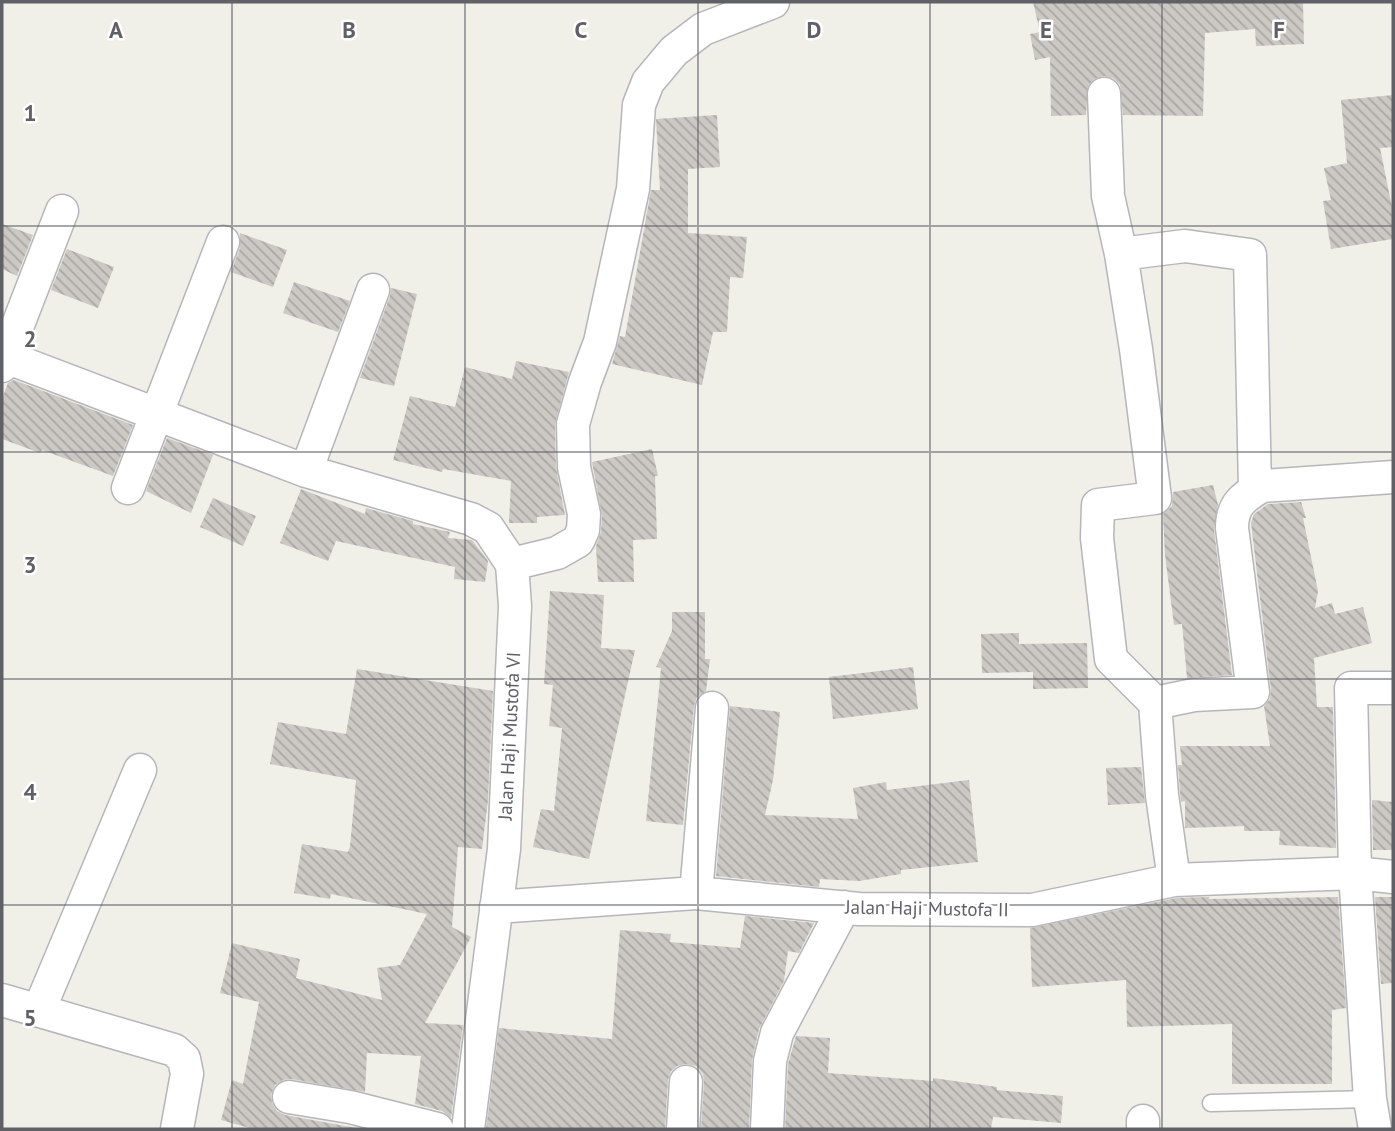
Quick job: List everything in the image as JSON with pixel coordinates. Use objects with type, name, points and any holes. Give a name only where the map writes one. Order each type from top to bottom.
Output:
[{"type":"street","points":[[62,211],[4,362],[158,414],[306,471],[471,519],[488,528],[513,564],[557,553],[578,541],[583,530],[584,514],[574,467],[573,424],[603,330],[633,189],[639,105],[648,82],[674,51],[703,29],[773,2]]},
{"type":"street","points":[[1104,94],[1108,196],[1121,254],[1136,349],[1155,498],[1098,505],[1097,538],[1111,659],[1155,702],[1162,795],[1174,880]]},
{"type":"street","points":[[128,488],[223,242]]},
{"type":"street","points":[[1121,254],[1185,246],[1250,255],[1255,490]]},
{"type":"street","points":[[306,471],[373,290]]},
{"type":"street","points":[[1155,702],[1195,695],[1253,692],[1232,515],[1243,497],[1262,486],[1393,477]]},
{"type":"street","name":"Jalan Haji Mustofa VI","points":[[468,1129],[505,822],[515,606],[513,564]]},
{"type":"street","points":[[1373,1114],[1355,873],[1351,688],[1393,688]]},
{"type":"street","points":[[696,893],[712,708]]},
{"type":"street","points":[[38,1010],[139,770]]},
{"type":"street","name":"Jalan Haji Mustofa II","points":[[496,907],[696,893],[844,908],[1032,910],[1174,880],[1355,873],[1393,877]]},
{"type":"street","points":[[767,1129],[770,1061],[777,1032],[844,908]]},
{"type":"street","points":[[2,999],[174,1050],[184,1059],[187,1074],[177,1129]]},
{"type":"street","points":[[683,1129],[686,1082]]},
{"type":"street","points":[[289,1097],[350,1108],[437,1129]]},
{"type":"lane","points":[[1211,1103],[1373,1114]]},
{"type":"building","points":[[1033,2],[1303,2],[1304,44],[1256,46],[1255,29],[1205,33],[1203,116],[1123,115],[1120,85],[1113,78],[1104,76],[1094,79],[1088,86],[1086,115],[1051,116],[1050,57],[1035,60],[1030,34],[1040,32]]},
{"type":"building","points":[[1393,95],[1393,147],[1380,148],[1393,212],[1393,239],[1331,249],[1323,201],[1331,200],[1324,168],[1347,163],[1341,100]]},
{"type":"building","points":[[717,115],[720,167],[688,169],[688,233],[747,237],[743,278],[730,277],[727,332],[713,332],[702,385],[612,364],[620,336],[625,337],[651,190],[660,190],[656,119]]},
{"type":"building","points":[[2,224],[33,235],[17,276],[2,269]]},
{"type":"building","points":[[240,233],[287,250],[273,287],[231,272],[240,248]]},
{"type":"building","points":[[67,249],[114,267],[98,308],[51,290]]},
{"type":"building","points":[[294,282],[350,301],[338,332],[283,313]]},
{"type":"building","points":[[391,288],[417,294],[394,386],[360,378]]},
{"type":"building","points":[[516,361],[569,372],[555,424],[556,468],[565,515],[537,517],[537,523],[509,523],[511,481],[443,469],[442,472],[393,460],[410,396],[455,407],[465,367],[512,379]]},
{"type":"building","points":[[14,380],[133,425],[113,476],[42,450],[40,453],[2,439],[2,399],[8,383]]},
{"type":"building","points":[[167,438],[213,455],[191,513],[146,491]]},
{"type":"building","points":[[652,449],[658,476],[655,476],[657,539],[633,540],[634,582],[598,582],[596,546],[601,532],[602,515],[592,462]]},
{"type":"building","points":[[1213,485],[1218,505],[1214,530],[1232,675],[1187,678],[1182,624],[1174,625],[1163,514],[1172,506],[1173,492]]},
{"type":"building","points":[[301,489],[365,514],[366,508],[413,521],[413,524],[450,532],[448,538],[472,540],[488,561],[485,582],[454,579],[455,567],[336,541],[328,561],[280,543]]},
{"type":"building","points":[[213,498],[256,516],[243,546],[200,527]]},
{"type":"building","points":[[1301,502],[1318,591],[1315,608],[1332,603],[1335,614],[1363,607],[1372,643],[1314,658],[1317,707],[1333,707],[1336,848],[1279,845],[1280,831],[1244,831],[1244,826],[1185,828],[1185,801],[1181,802],[1180,793],[1180,746],[1270,746],[1264,706],[1270,699],[1271,690],[1251,523],[1254,514],[1268,504]]},
{"type":"building","points":[[550,591],[604,595],[601,648],[635,650],[589,859],[533,847],[541,809],[554,811],[562,728],[549,726],[553,685],[544,684]]},
{"type":"building","points":[[672,612],[705,612],[705,659],[710,659],[706,691],[697,697],[694,706],[683,825],[646,821],[661,668],[656,667],[672,631]]},
{"type":"building","points":[[1019,633],[1019,644],[1087,643],[1088,688],[1033,689],[1033,672],[982,673],[981,634]]},
{"type":"building","points":[[913,667],[918,709],[833,719],[829,677]]},
{"type":"building","points":[[357,669],[493,691],[488,800],[482,849],[458,847],[452,927],[471,937],[425,1023],[463,1025],[451,1118],[442,1111],[415,1104],[421,1056],[367,1053],[365,1092],[291,1079],[275,1085],[271,1095],[277,1111],[285,1115],[362,1129],[253,1129],[221,1120],[232,1080],[243,1084],[259,1002],[220,993],[232,943],[300,959],[296,978],[382,1000],[377,968],[400,965],[427,914],[331,894],[330,899],[294,893],[302,844],[348,852],[356,780],[270,764],[278,722],[346,734]]},
{"type":"building","points":[[730,706],[780,712],[773,780],[765,815],[858,819],[853,788],[886,782],[887,790],[969,780],[978,862],[901,870],[901,874],[859,881],[820,879],[819,887],[716,876]]},
{"type":"building","points":[[1141,767],[1145,803],[1108,805],[1106,768]]},
{"type":"building","points":[[1372,800],[1393,802],[1393,850],[1373,850]]},
{"type":"building","points":[[1338,897],[1346,1008],[1332,1010],[1332,1084],[1232,1084],[1232,1024],[1127,1027],[1126,980],[1032,987],[1030,928],[1176,898]]},
{"type":"building","points":[[1375,897],[1393,897],[1393,983],[1381,984]]},
{"type":"building","points":[[745,916],[814,923],[799,953],[788,951],[784,981],[759,1029],[752,1060],[749,1129],[701,1129],[703,1074],[696,1066],[686,1064],[671,1071],[668,1080],[665,1129],[486,1129],[499,1028],[612,1039],[620,930],[671,934],[670,942],[740,948]]},
{"type":"building","points":[[796,1036],[830,1038],[828,1073],[933,1081],[933,1078],[997,1087],[997,1090],[1063,1096],[1061,1123],[993,1117],[991,1129],[785,1129],[788,1064]]}]
